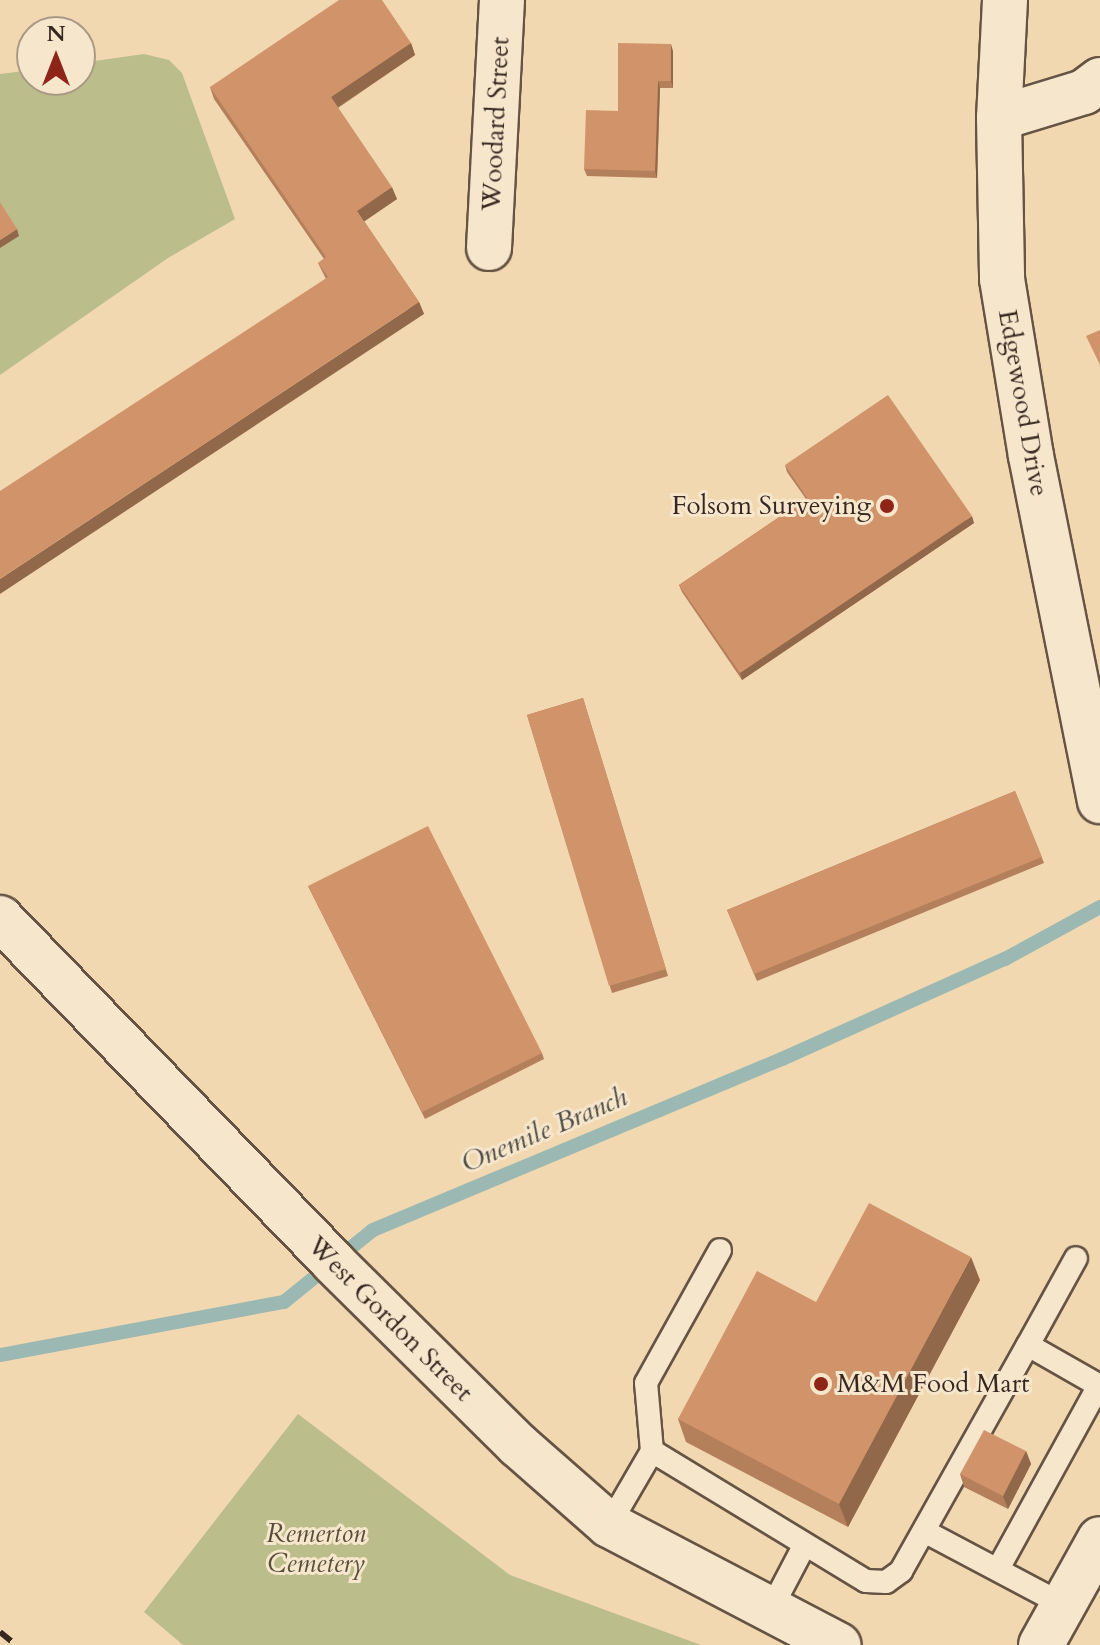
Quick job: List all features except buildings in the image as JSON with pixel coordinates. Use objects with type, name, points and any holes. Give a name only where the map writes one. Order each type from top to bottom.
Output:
[{"type":"street","name":"Woodard Street","points":[[489,248],[502,0]]},
{"type":"street","name":"Edgewood Drive","points":[[1005,0],[999,118],[1002,279],[1034,471],[1100,801]]},
{"type":"street","points":[[999,118],[1084,92],[1100,80]]},
{"type":"street","name":"West Gordon Street","points":[[0,918],[343,1273],[518,1445],[609,1525],[839,1645]]},
{"type":"street","points":[[1041,1645],[1100,1539]]},
{"type":"lane","points":[[609,1525],[652,1451],[646,1383],[720,1250]]},
{"type":"lane","points":[[652,1451],[866,1581],[886,1582],[901,1571],[1076,1258]]},
{"type":"lane","points":[[998,1569],[1100,1386],[1028,1345]]},
{"type":"lane","points":[[924,1531],[1064,1605]]},
{"type":"lane","points":[[770,1611],[804,1546]]},
{"type":"green space","points":[[144,54],[169,60],[182,73],[235,219],[168,258],[0,375],[0,74],[16,72],[16,96],[96,96],[96,61]]},
{"type":"green space","name":"Remerton Cemetery","points":[[298,1414],[510,1575],[701,1645],[183,1645],[144,1612]]},
{"type":"waterway","name":"Onemile Branch","points":[[0,1355],[284,1302],[373,1230],[782,1059],[1005,959],[1100,907]]},
{"type":"railway","points":[[0,1632],[16,1645]]},
{"type":"place","name":"Folsom Surveying","points":[[887,506]]},
{"type":"place","name":"M&M Food Mart","points":[[821,1384]]}]
